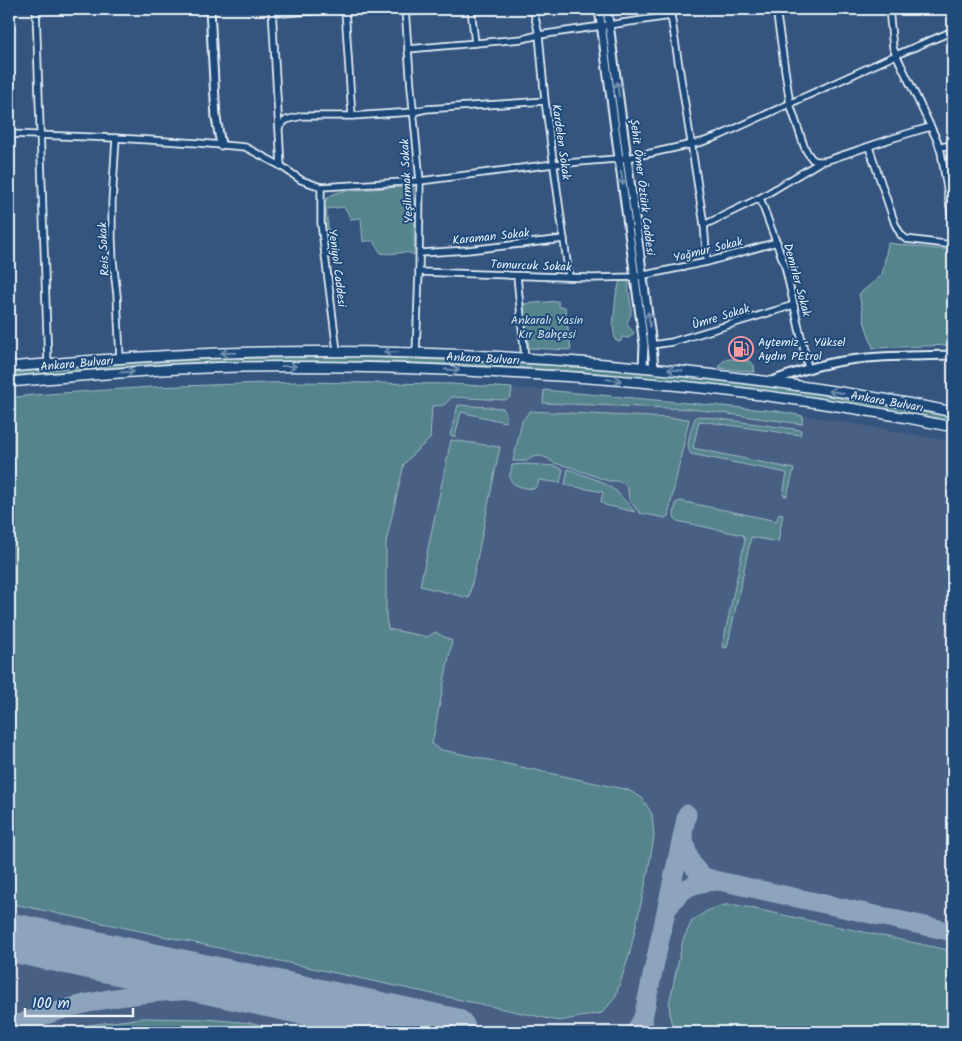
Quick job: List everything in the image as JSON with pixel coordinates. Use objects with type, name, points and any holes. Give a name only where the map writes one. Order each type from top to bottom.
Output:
[{"type":"main road","name":"Ankara Bulvarı","points":[[9,366],[221,353],[338,351],[525,358],[654,368],[772,382],[953,412]]},
{"type":"main road","name":"Ankara Bulvarı","points":[[9,382],[180,369],[287,366],[406,368],[605,379],[742,393],[841,406],[953,427]]},
{"type":"street","points":[[36,9],[48,364]]},
{"type":"street","points":[[210,9],[216,118],[221,145]]},
{"type":"street","points":[[272,10],[280,14],[344,9],[352,116]]},
{"type":"street","points":[[405,10],[439,9]]},
{"type":"street","points":[[471,9],[475,44]]},
{"type":"street","name":"Kardelen Sokak","points":[[533,9],[569,278]]},
{"type":"street","name":"Şehit Ömer Öztürk Caddesi","points":[[599,9],[619,159],[652,345],[654,368]]},
{"type":"street","name":"Şehit Ömer Öztürk Caddesi","points":[[607,9],[628,158],[644,345],[643,367]]},
{"type":"street","points":[[670,9],[704,225],[708,262]]},
{"type":"street","points":[[776,9],[790,104],[804,146],[812,159],[820,162]]},
{"type":"street","points":[[889,9],[892,44],[896,56],[940,147],[953,226]]},
{"type":"street","points":[[272,10],[281,166]]},
{"type":"street","name":"Yeşilırmak Sokak","points":[[405,10],[420,181],[420,253],[416,353]]},
{"type":"street","points":[[408,49],[522,39],[671,16]]},
{"type":"street","points":[[9,134],[116,138],[245,147],[281,166],[301,180],[321,187],[420,181],[554,164],[628,158],[691,145],[719,136],[953,31]]},
{"type":"street","points":[[280,126],[286,120],[302,116],[352,116],[545,101]]},
{"type":"street","points":[[704,225],[760,198],[820,162],[931,127]]},
{"type":"street","name":"Reis Sokak","points":[[116,138],[112,239],[120,359]]},
{"type":"street","points":[[940,147],[953,144]]},
{"type":"street","points":[[869,147],[895,224],[901,236],[906,239],[953,245]]},
{"type":"street","name":"Yeniyol Caddesi","points":[[321,187],[321,223],[338,351]]},
{"type":"street","name":"Demirler Sokak","points":[[760,198],[785,266],[808,368]]},
{"type":"street","name":"Karaman Sokak","points":[[420,253],[468,250],[564,239]]},
{"type":"street","name":"Yağmur Sokak","points":[[639,276],[708,262],[777,242]]},
{"type":"street","name":"Tomurcuk Sokak","points":[[419,272],[569,278],[639,276]]},
{"type":"street","points":[[517,276],[525,358]]},
{"type":"street","name":"Ümre Sokak","points":[[652,345],[672,342],[794,306]]},
{"type":"street","points":[[772,382],[808,368],[831,363],[888,357],[953,355]]},
{"type":"shaded area","points":[[297,382],[452,384],[680,402],[777,411],[953,442],[953,1032],[9,1032],[9,398],[152,387]]},
{"type":"green space","points":[[414,186],[414,255],[411,253],[381,253],[375,243],[371,241],[363,242],[361,218],[350,219],[343,207],[326,209],[330,246],[327,247],[323,209],[326,200],[330,196],[344,191]]},
{"type":"green space","points":[[888,243],[953,251],[953,345],[873,348],[865,324],[859,294],[882,275]]},
{"type":"green space","points":[[620,281],[629,281],[631,309],[627,323],[634,333],[629,338],[622,337],[619,342],[615,340],[613,326],[616,294]]},
{"type":"green space","name":"Ankaralı Yasin Kır Bahçesi","points":[[558,301],[559,307],[565,307],[571,350],[529,348],[523,304]]},
{"type":"green space","points":[[350,357],[606,369],[708,379],[783,388],[917,411],[953,418],[953,422],[854,404],[737,387],[500,366],[248,361],[141,365],[9,376],[9,373],[99,365],[213,359]]},
{"type":"green space","points":[[731,359],[749,361],[754,365],[755,372],[719,368],[723,361]]},
{"type":"green space","points":[[297,382],[452,384],[512,388],[511,396],[506,400],[452,397],[444,405],[432,406],[430,439],[404,464],[386,542],[386,617],[388,629],[428,637],[435,632],[452,641],[432,744],[438,749],[628,790],[642,798],[652,814],[654,837],[629,956],[615,998],[602,1013],[559,1021],[9,903],[9,398],[152,387]]},
{"type":"green space","points":[[544,390],[777,411],[803,416],[802,424],[692,409],[543,403]]},
{"type":"green space","points":[[458,405],[503,408],[507,418],[505,422],[461,412],[455,437],[450,435]]},
{"type":"green space","points":[[530,411],[689,419],[668,516],[665,518],[640,513],[629,500],[628,489],[624,484],[617,481],[608,481],[554,463],[540,456],[526,461],[513,461],[522,421]]},
{"type":"green space","points":[[698,416],[801,430],[800,435],[699,421],[693,448],[794,469],[787,496],[783,495],[787,473],[691,454],[688,446],[689,436],[695,418]]},
{"type":"green space","points":[[451,440],[500,447],[469,598],[420,586]]},
{"type":"green space","points":[[512,465],[555,466],[563,469],[560,483],[539,480],[534,489],[516,485],[510,478]]},
{"type":"green space","points":[[568,469],[600,481],[616,491],[635,512],[605,505],[601,502],[603,492],[565,485]]},
{"type":"green space","points":[[680,501],[777,521],[779,513],[783,514],[778,542],[751,537],[727,648],[722,647],[745,540],[743,535],[677,521],[675,517],[676,503]]},
{"type":"green space","points":[[724,905],[736,905],[953,951],[953,1032],[677,1032],[671,1022],[669,1004],[683,940],[692,921],[707,911]]},
{"type":"green space","points":[[143,1018],[206,1019],[251,1023],[295,1032],[55,1032],[81,1026]]},
{"type":"taxiway","points":[[643,1018],[687,814]]},
{"type":"taxiway","points":[[683,834],[691,863],[698,872],[707,878],[953,932]]},
{"type":"taxiway","points":[[668,908],[678,895],[688,887],[717,881]]},
{"type":"taxiway","points":[[9,1027],[79,1005],[108,999],[167,992],[245,989]]},
{"type":"taxiway","points":[[635,1032],[643,1018],[645,1032]]},
{"type":"runway","points":[[9,937],[452,1032]]},
{"type":"place","name":"Aytemiz - Yüksel Aydın PEtrol","points":[[741,349]]}]
